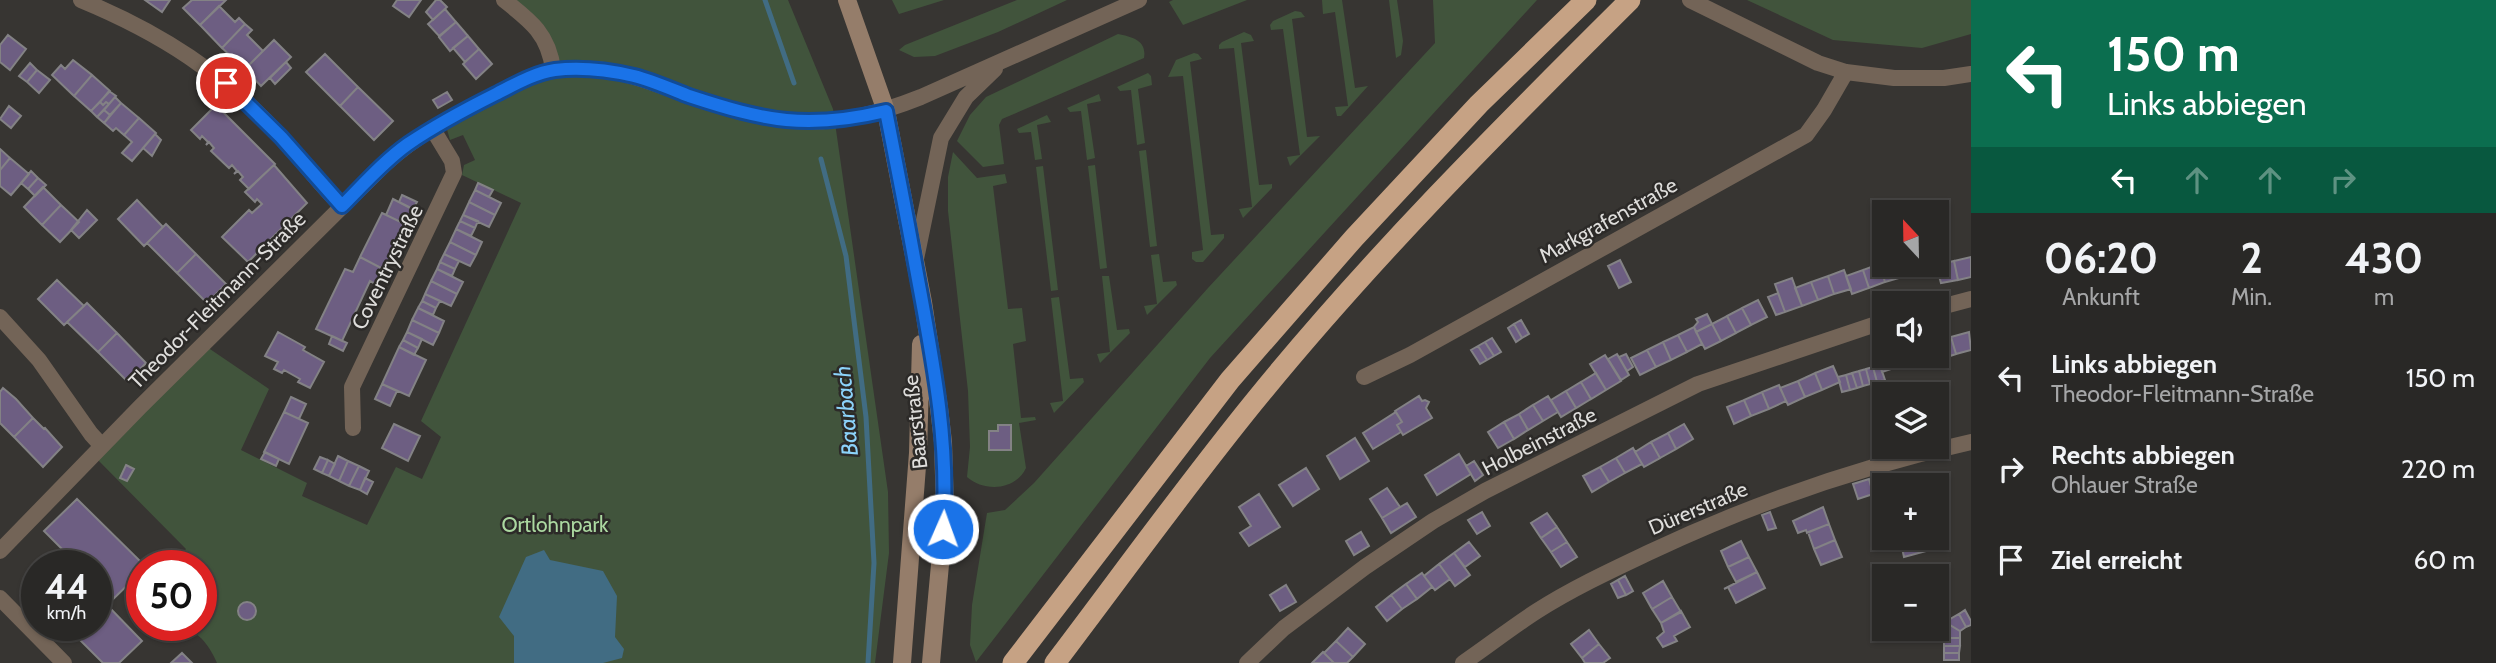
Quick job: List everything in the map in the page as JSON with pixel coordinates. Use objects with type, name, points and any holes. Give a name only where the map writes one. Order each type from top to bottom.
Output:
[{"type":"highway","points":[[1013,663],[1239,369],[1398,190],[1479,104],[1586,0]]},
{"type":"highway","points":[[1055,663],[1254,402],[1376,260],[1504,125],[1630,0]]},
{"type":"main road","name":"Baarstraße","points":[[847,0],[886,111],[923,302],[939,408],[944,456],[945,510],[931,663]]},
{"type":"main road","name":"Baarstraße","points":[[902,663],[916,478],[923,302]]},
{"type":"street","points":[[81,0],[157,36],[207,68],[281,137],[342,206]]},
{"type":"street","points":[[505,0],[534,23],[551,51],[553,70]]},
{"type":"street","name":"Theodor-Fleitmann-Straße","points":[[0,551],[342,206],[407,145],[432,128],[512,86],[553,70],[593,69],[625,74],[723,107],[766,118],[807,122],[839,121],[886,111],[1139,0]]},
{"type":"street","points":[[1694,2],[1818,63],[1846,72],[1894,78],[1944,78],[1971,74]]},
{"type":"street","points":[[915,265],[941,138],[966,97],[1005,60]]},
{"type":"street","name":"Markgrafenstraße","points":[[1364,377],[1410,355],[1806,135],[1846,72]]},
{"type":"street","name":"Coventrystraße","points":[[354,428],[352,387],[454,173],[452,161],[432,128]]},
{"type":"street","points":[[1949,305],[1971,299]]},
{"type":"street","points":[[0,317],[39,360],[91,435],[103,446]]},
{"type":"street","name":"Holbeinstraße","points":[[1247,663],[1284,628],[1365,567],[1433,521],[1485,491],[1698,384],[1872,325]]},
{"type":"street","name":"Dürerstraße","points":[[1463,663],[1556,600],[1676,540],[1757,505],[1796,492],[1937,449],[1971,442]]},
{"type":"street","points":[[0,598],[64,663]]},
{"type":"green space","name":"Ortlohnpark","points":[[504,0],[788,0],[833,109],[888,492],[889,553],[875,663],[217,663],[203,641],[217,641],[217,550],[185,550],[95,457],[204,345],[269,389],[241,450],[307,483],[302,496],[367,525],[396,467],[422,479],[441,437],[421,421],[521,203],[462,175],[464,165],[475,160],[463,135],[450,140],[446,126],[550,73],[530,26]]},
{"type":"green space","points":[[892,0],[944,0],[899,14]]},
{"type":"green space","points":[[1017,0],[1067,0],[998,32],[935,56],[914,57],[899,50],[905,45]]},
{"type":"green space","points":[[1247,0],[1183,25],[1169,2]]},
{"type":"green space","points":[[1322,0],[1342,0],[1355,88],[1368,86],[1341,116],[1337,116],[1335,107],[1348,106],[1335,12],[1323,14]]},
{"type":"green space","points":[[1389,0],[1397,0],[1403,41],[1401,55],[1396,58]]},
{"type":"green space","points":[[1433,0],[1537,0],[1210,358],[976,662],[970,645],[972,605],[987,513],[1005,510],[1034,483],[1208,288],[1435,43]]},
{"type":"green space","points":[[1747,0],[1971,0],[1971,34],[1922,48],[1833,40]]},
{"type":"green space","points":[[1295,11],[1301,12],[1305,17],[1292,19],[1307,137],[1320,136],[1290,166],[1287,157],[1300,155],[1283,29],[1271,30],[1270,25]]},
{"type":"green space","points":[[1244,32],[1251,35],[1254,41],[1241,43],[1259,185],[1272,184],[1272,188],[1243,218],[1239,209],[1252,207],[1234,48],[1219,49],[1219,45]]},
{"type":"green space","points":[[1118,34],[1141,43],[1144,58],[1002,119],[999,125],[1004,164],[983,167],[957,141],[970,115],[986,97]]},
{"type":"green space","points":[[1194,53],[1202,59],[1190,62],[1211,235],[1224,234],[1224,238],[1203,262],[1192,259],[1192,252],[1203,250],[1183,76],[1168,77],[1176,60]]},
{"type":"green space","points":[[1148,73],[1152,85],[1138,89],[1145,143],[1137,145],[1131,90],[1120,91],[1117,87]]},
{"type":"green space","points":[[1099,94],[1101,101],[1087,104],[1095,158],[1087,160],[1081,111],[1070,112],[1067,108]]},
{"type":"green space","points":[[1047,115],[1051,122],[1037,125],[1042,159],[1035,160],[1031,132],[1019,133],[1017,129]]},
{"type":"green space","points":[[1146,150],[1157,246],[1150,247],[1139,151]]},
{"type":"green space","points":[[953,152],[977,178],[1005,174],[1007,183],[993,186],[1008,309],[1022,308],[1026,341],[1013,344],[1021,418],[1035,417],[1036,420],[1019,423],[1026,468],[1015,481],[999,487],[982,485],[967,477],[970,447],[968,391],[948,211],[948,177]]},
{"type":"green space","points":[[1095,165],[1107,268],[1100,269],[1088,166]]},
{"type":"green space","points":[[1043,166],[1058,290],[1051,291],[1036,167]]},
{"type":"green space","points":[[1159,254],[1163,282],[1176,281],[1177,285],[1147,315],[1144,306],[1157,304],[1151,255]]},
{"type":"green space","points":[[1102,276],[1109,276],[1117,330],[1129,329],[1130,333],[1100,363],[1097,354],[1110,352]]},
{"type":"green space","points":[[1059,297],[1070,379],[1083,378],[1084,382],[1054,413],[1050,403],[1063,401],[1051,298]]},
{"type":"water","points":[[544,550],[550,560],[603,571],[617,596],[615,637],[624,649],[622,658],[603,663],[514,663],[514,636],[499,617],[526,557]]},
{"type":"building","points":[[145,0],[170,0],[162,12]]},
{"type":"building","points":[[192,0],[226,0],[200,25],[183,8]]},
{"type":"building","points":[[397,0],[421,0],[409,17],[393,6]]},
{"type":"building","points":[[436,0],[440,0],[447,7],[433,20],[426,12]]},
{"type":"building","points":[[219,6],[235,22],[239,18],[245,24],[222,48],[200,25]]},
{"type":"building","points":[[445,9],[456,22],[439,36],[428,24]]},
{"type":"building","points":[[456,22],[468,36],[450,51],[439,37]]},
{"type":"building","points":[[245,24],[252,30],[247,35],[263,51],[245,69],[222,48]]},
{"type":"building","points":[[8,35],[26,49],[10,70],[0,62],[0,45]]},
{"type":"building","points":[[468,36],[479,49],[465,62],[453,48]]},
{"type":"building","points":[[274,40],[291,57],[261,86],[245,69]]},
{"type":"building","points":[[479,49],[492,64],[476,79],[463,64]]},
{"type":"building","points":[[325,54],[358,87],[340,106],[306,72]]},
{"type":"building","points":[[73,60],[92,75],[74,96],[52,75],[61,65],[65,69]]},
{"type":"building","points":[[286,62],[291,68],[275,84],[270,78]]},
{"type":"building","points":[[30,63],[37,70],[27,82],[19,76]]},
{"type":"building","points":[[37,70],[50,80],[39,93],[27,82]]},
{"type":"building","points":[[92,75],[110,91],[91,111],[74,96]]},
{"type":"building","points":[[358,87],[393,121],[374,140],[340,106]]},
{"type":"building","points":[[109,91],[116,96],[109,104],[106,102],[103,105],[100,102]]},
{"type":"building","points":[[447,92],[452,100],[438,108],[433,100]]},
{"type":"building","points":[[115,97],[121,103],[110,115],[104,110]]},
{"type":"building","points":[[100,102],[103,105],[106,102],[109,104],[97,117],[91,111]]},
{"type":"building","points":[[121,103],[139,118],[124,135],[116,128],[113,131],[104,123]]},
{"type":"building","points":[[216,105],[275,164],[249,189],[240,180],[243,177],[238,171],[234,174],[237,171],[232,165],[229,168],[211,151],[214,148],[209,142],[206,145],[208,142],[202,136],[200,139],[191,130]]},
{"type":"building","points":[[9,106],[21,116],[11,128],[0,119]]},
{"type":"building","points":[[104,110],[110,115],[104,123],[97,117]]},
{"type":"building","points":[[139,118],[156,133],[132,161],[122,153],[132,142],[124,135]]},
{"type":"building","points":[[155,134],[161,140],[152,156],[143,148]]},
{"type":"building","points":[[0,149],[10,158],[0,170]]},
{"type":"building","points":[[10,158],[29,174],[11,195],[0,186],[0,170]]},
{"type":"building","points":[[274,165],[307,203],[248,262],[222,237],[249,210],[252,213],[262,204],[257,199],[255,202],[245,192]]},
{"type":"building","points":[[31,171],[38,178],[28,189],[21,183]]},
{"type":"building","points":[[38,178],[46,185],[35,196],[28,189]]},
{"type":"building","points":[[478,183],[493,190],[489,197],[475,190]]},
{"type":"building","points":[[43,187],[61,205],[42,225],[24,207]]},
{"type":"building","points":[[475,190],[501,203],[495,215],[469,202]]},
{"type":"building","points":[[402,195],[417,202],[413,209],[399,202]]},
{"type":"building","points":[[393,199],[418,212],[411,227],[386,215]]},
{"type":"building","points":[[137,200],[163,227],[144,246],[118,219]]},
{"type":"building","points":[[469,202],[495,215],[489,227],[463,215]]},
{"type":"building","points":[[61,205],[79,222],[60,242],[42,225]]},
{"type":"building","points":[[87,210],[97,220],[79,238],[71,230]]},
{"type":"building","points":[[382,213],[407,225],[385,270],[360,257]]},
{"type":"building","points":[[463,215],[478,221],[475,228],[460,221]]},
{"type":"building","points":[[460,221],[475,228],[471,236],[456,229]]},
{"type":"building","points":[[166,224],[196,254],[177,273],[147,243]]},
{"type":"building","points":[[456,229],[482,242],[476,255],[450,242]]},
{"type":"building","points":[[450,242],[476,255],[470,266],[444,254]]},
{"type":"building","points":[[196,254],[226,284],[207,303],[177,273]]},
{"type":"building","points":[[444,254],[459,261],[455,269],[440,262]]},
{"type":"building","points":[[360,257],[385,270],[377,285],[370,281],[342,341],[316,329],[345,269],[353,272]]},
{"type":"building","points":[[1971,257],[1971,277],[1958,280],[1954,261]]},
{"type":"building","points":[[1620,260],[1631,282],[1619,288],[1608,266]]},
{"type":"building","points":[[1954,261],[1958,280],[1941,283],[1939,277],[1950,276],[1950,262]]},
{"type":"building","points":[[440,262],[455,269],[452,276],[437,269]]},
{"type":"building","points":[[1872,267],[1872,277],[1883,277],[1885,282],[1869,288],[1863,270]]},
{"type":"building","points":[[437,269],[463,282],[457,294],[431,281]]},
{"type":"building","points":[[1844,270],[1851,289],[1834,294],[1828,276]]},
{"type":"building","points":[[1863,270],[1869,288],[1852,294],[1846,276]]},
{"type":"building","points":[[1828,276],[1834,294],[1818,300],[1811,282]]},
{"type":"building","points":[[1883,277],[1902,277],[1885,282]]},
{"type":"building","points":[[1792,278],[1802,306],[1785,312],[1775,284]]},
{"type":"building","points":[[57,280],[84,306],[64,325],[38,299]]},
{"type":"building","points":[[431,281],[457,294],[451,306],[425,294]]},
{"type":"building","points":[[1811,282],[1818,300],[1802,306],[1795,288]]},
{"type":"building","points":[[1778,293],[1785,312],[1776,315],[1768,297]]},
{"type":"building","points":[[425,294],[440,301],[436,308],[422,301]]},
{"type":"building","points":[[1758,300],[1767,317],[1751,325],[1742,308]]},
{"type":"building","points":[[422,301],[436,308],[433,315],[418,308]]},
{"type":"building","points":[[87,303],[117,333],[98,352],[67,322]]},
{"type":"building","points":[[418,308],[444,321],[439,333],[412,320]]},
{"type":"building","points":[[1742,308],[1751,325],[1736,333],[1727,316]]},
{"type":"building","points":[[1707,314],[1712,324],[1696,332],[1696,319]]},
{"type":"building","points":[[1727,316],[1736,333],[1721,341],[1712,324]]},
{"type":"building","points":[[412,320],[439,333],[433,345],[407,332]]},
{"type":"building","points":[[1521,320],[1529,334],[1522,338],[1514,324]]},
{"type":"building","points":[[1514,324],[1522,338],[1516,342],[1508,328]]},
{"type":"building","points":[[1712,324],[1721,341],[1705,349],[1696,332]]},
{"type":"building","points":[[1694,327],[1702,344],[1687,352],[1678,335]]},
{"type":"building","points":[[278,332],[305,347],[303,350],[324,362],[310,388],[284,370],[282,373],[274,369],[278,362],[265,356]]},
{"type":"building","points":[[407,332],[422,339],[418,348],[403,340]]},
{"type":"building","points":[[1969,332],[1971,350],[1956,354],[1951,337]]},
{"type":"building","points":[[117,333],[146,363],[128,382],[98,352]]},
{"type":"building","points":[[1678,335],[1687,352],[1671,360],[1663,342]]},
{"type":"building","points":[[332,336],[347,343],[343,351],[329,344]]},
{"type":"building","points":[[1492,338],[1501,352],[1494,356],[1485,342]]},
{"type":"building","points":[[1949,338],[1956,354],[1949,356]]},
{"type":"building","points":[[403,340],[418,348],[414,355],[399,347]]},
{"type":"building","points":[[1485,342],[1494,356],[1487,360],[1478,346]]},
{"type":"building","points":[[1663,342],[1671,360],[1656,367],[1647,350]]},
{"type":"building","points":[[1478,346],[1487,360],[1480,364],[1471,350]]},
{"type":"building","points":[[399,347],[426,360],[409,396],[382,384]]},
{"type":"building","points":[[1647,350],[1656,367],[1640,375],[1631,358]]},
{"type":"building","points":[[1617,354],[1629,375],[1621,380],[1608,359]]},
{"type":"building","points":[[1626,354],[1633,367],[1627,371],[1619,357]]},
{"type":"building","points":[[1605,355],[1621,381],[1606,390],[1590,364]]},
{"type":"building","points":[[1833,366],[1840,382],[1822,390],[1815,373]]},
{"type":"building","points":[[1873,368],[1881,368],[1885,380],[1877,382]]},
{"type":"building","points":[[1873,368],[1877,382],[1870,384],[1866,369]]},
{"type":"building","points":[[1866,369],[1870,384],[1863,386],[1859,371]]},
{"type":"building","points":[[1859,371],[1863,386],[1857,388],[1852,373]]},
{"type":"building","points":[[1596,373],[1606,390],[1591,399],[1581,382]]},
{"type":"building","points":[[1815,373],[1822,390],[1805,397],[1798,381]]},
{"type":"building","points":[[1852,373],[1857,388],[1850,390],[1846,375]]},
{"type":"building","points":[[1846,375],[1850,390],[1842,392],[1838,377]]},
{"type":"building","points":[[1798,381],[1805,397],[1788,405],[1780,388]]},
{"type":"building","points":[[1581,382],[1591,399],[1576,408],[1566,391]]},
{"type":"building","points":[[382,384],[397,391],[390,406],[375,399]]},
{"type":"building","points":[[1779,385],[1786,401],[1769,409],[1762,392]]},
{"type":"building","points":[[3,388],[33,418],[14,437],[0,423],[0,392]]},
{"type":"building","points":[[1566,391],[1576,408],[1561,417],[1551,400]]},
{"type":"building","points":[[1762,392],[1769,409],[1751,416],[1744,400]]},
{"type":"building","points":[[1419,396],[1422,401],[1429,402],[1426,408],[1432,418],[1403,435],[1397,425],[1402,422],[1395,411]]},
{"type":"building","points":[[1548,396],[1558,412],[1543,421],[1533,405]]},
{"type":"building","points":[[291,397],[306,404],[299,419],[284,412]]},
{"type":"building","points":[[1744,400],[1751,416],[1734,424],[1727,407]]},
{"type":"building","points":[[1533,405],[1543,421],[1528,430],[1519,414]]},
{"type":"building","points":[[284,412],[308,423],[289,464],[264,452]]},
{"type":"building","points":[[1396,412],[1402,422],[1397,425],[1401,432],[1373,449],[1363,433]]},
{"type":"building","points":[[1519,414],[1528,430],[1514,439],[1504,422]]},
{"type":"building","points":[[33,418],[62,447],[43,467],[14,437]]},
{"type":"building","points":[[1504,422],[1514,439],[1498,448],[1488,432]]},
{"type":"building","points":[[394,424],[420,436],[408,461],[382,448]]},
{"type":"building","points":[[1684,424],[1693,439],[1676,449],[1668,433]]},
{"type":"building","points":[[998,425],[1011,425],[1011,450],[989,450],[989,431],[998,431]]},
{"type":"building","points":[[1668,433],[1676,449],[1660,458],[1651,442]]},
{"type":"building","points":[[1355,438],[1369,461],[1340,479],[1327,456]]},
{"type":"building","points":[[1651,442],[1660,458],[1644,467],[1635,452]]},
{"type":"building","points":[[1633,448],[1642,464],[1625,473],[1616,458]]},
{"type":"building","points":[[265,452],[279,459],[276,466],[261,459]]},
{"type":"building","points":[[1459,454],[1471,474],[1437,495],[1425,475]]},
{"type":"building","points":[[338,456],[348,461],[339,481],[329,476]]},
{"type":"building","points":[[320,457],[328,460],[322,473],[314,469]]},
{"type":"building","points":[[1616,458],[1625,473],[1609,482],[1600,467]]},
{"type":"building","points":[[328,460],[335,464],[329,476],[322,473]]},
{"type":"building","points":[[348,461],[359,466],[349,486],[339,481]]},
{"type":"building","points":[[1474,461],[1483,475],[1475,481],[1466,466]]},
{"type":"building","points":[[126,465],[134,469],[127,481],[120,478]]},
{"type":"building","points":[[359,466],[369,471],[360,490],[349,486]]},
{"type":"building","points":[[1600,467],[1609,482],[1592,492],[1583,476]]},
{"type":"building","points":[[1306,468],[1319,489],[1293,506],[1279,485]]},
{"type":"building","points":[[365,478],[373,482],[367,494],[360,490]]},
{"type":"building","points":[[1869,479],[1872,494],[1858,499],[1853,484]]},
{"type":"building","points":[[1387,488],[1400,507],[1382,518],[1370,499]]},
{"type":"building","points":[[1259,494],[1280,527],[1249,546],[1240,533],[1251,526],[1239,507]]},
{"type":"building","points":[[77,499],[129,550],[126,550],[126,587],[112,600],[112,550],[63,550],[44,531]]},
{"type":"building","points":[[1407,503],[1416,517],[1391,533],[1382,518]]},
{"type":"building","points":[[1823,507],[1829,524],[1807,533],[1806,530],[1798,533],[1793,521]]},
{"type":"building","points":[[1482,512],[1490,526],[1477,534],[1468,520]]},
{"type":"building","points":[[1770,512],[1776,528],[1768,530],[1762,515]]},
{"type":"building","points":[[1547,513],[1557,527],[1541,538],[1531,523]]},
{"type":"building","points":[[1829,524],[1835,540],[1814,549],[1808,532]]},
{"type":"building","points":[[1557,527],[1567,542],[1551,552],[1541,538]]},
{"type":"building","points":[[1361,532],[1369,546],[1354,555],[1346,541]]},
{"type":"building","points":[[1835,540],[1842,557],[1821,565],[1814,549]]},
{"type":"building","points":[[1741,541],[1749,557],[1728,567],[1721,551]]},
{"type":"building","points":[[1469,542],[1480,556],[1465,567],[1454,553]]},
{"type":"building","points":[[1567,542],[1577,557],[1561,567],[1551,552]]},
{"type":"building","points":[[1902,550],[1926,550],[1926,551],[1904,557]]},
{"type":"building","points":[[1454,553],[1470,575],[1455,586],[1439,564]]},
{"type":"building","points":[[1749,557],[1757,572],[1736,582],[1728,567]]},
{"type":"building","points":[[1439,564],[1450,579],[1435,590],[1424,576]]},
{"type":"building","points":[[1757,572],[1765,588],[1736,603],[1728,587],[1724,589]]},
{"type":"building","points":[[1422,573],[1432,587],[1417,599],[1406,584]]},
{"type":"building","points":[[1625,576],[1633,591],[1626,595],[1618,580]]},
{"type":"building","points":[[1618,580],[1626,595],[1618,598],[1611,584]]},
{"type":"building","points":[[1663,581],[1672,597],[1652,609],[1643,593]]},
{"type":"building","points":[[1406,584],[1417,599],[1402,609],[1391,595]]},
{"type":"building","points":[[1286,585],[1296,602],[1280,611],[1270,595]]},
{"type":"building","points":[[1391,595],[1402,609],[1387,621],[1376,607]]},
{"type":"building","points":[[1672,597],[1681,612],[1661,623],[1652,609]]},
{"type":"building","points":[[247,602],[253,605],[256,611],[253,617],[247,620],[241,617],[238,611],[241,605]]},
{"type":"building","points":[[112,610],[126,625],[126,641],[142,641],[119,663],[103,663],[81,641],[112,641]]},
{"type":"building","points":[[1965,610],[1971,621],[1971,625],[1966,627],[1959,614]]},
{"type":"building","points":[[1681,611],[1690,627],[1674,636],[1677,641],[1663,647],[1657,638],[1664,632],[1661,623]]},
{"type":"building","points":[[1959,614],[1966,627],[1960,631],[1949,624],[1949,620]]},
{"type":"building","points":[[1949,624],[1960,631],[1960,638],[1949,638]]},
{"type":"building","points":[[1348,628],[1365,644],[1353,657],[1336,641]]},
{"type":"building","points":[[1589,630],[1599,644],[1582,658],[1571,644]]},
{"type":"building","points":[[1949,638],[1960,638],[1960,646],[1944,646],[1944,641],[1949,641]]},
{"type":"building","points":[[1336,641],[1353,657],[1347,663],[1334,663],[1324,653]]},
{"type":"building","points":[[1599,644],[1610,658],[1603,663],[1585,663],[1582,658]]},
{"type":"building","points":[[1944,646],[1960,646],[1959,653],[1944,653]]},
{"type":"building","points":[[1323,652],[1334,663],[1312,663]]},
{"type":"building","points":[[182,653],[192,663],[171,663]]},
{"type":"building","points":[[1944,653],[1959,653],[1959,660],[1944,660]]},
{"type":"waterway","name":"Baarbach","points":[[765,0],[794,83]]},
{"type":"waterway","name":"Baarbach","points":[[821,159],[846,256],[866,417],[874,563],[868,663]]},
{"type":"route","points":[[226,83],[281,137],[342,206],[385,164],[432,128],[512,86],[553,70],[593,69],[615,72],[766,118],[807,122],[839,121],[886,111],[923,302],[939,408],[943,442],[943,529]]}]
